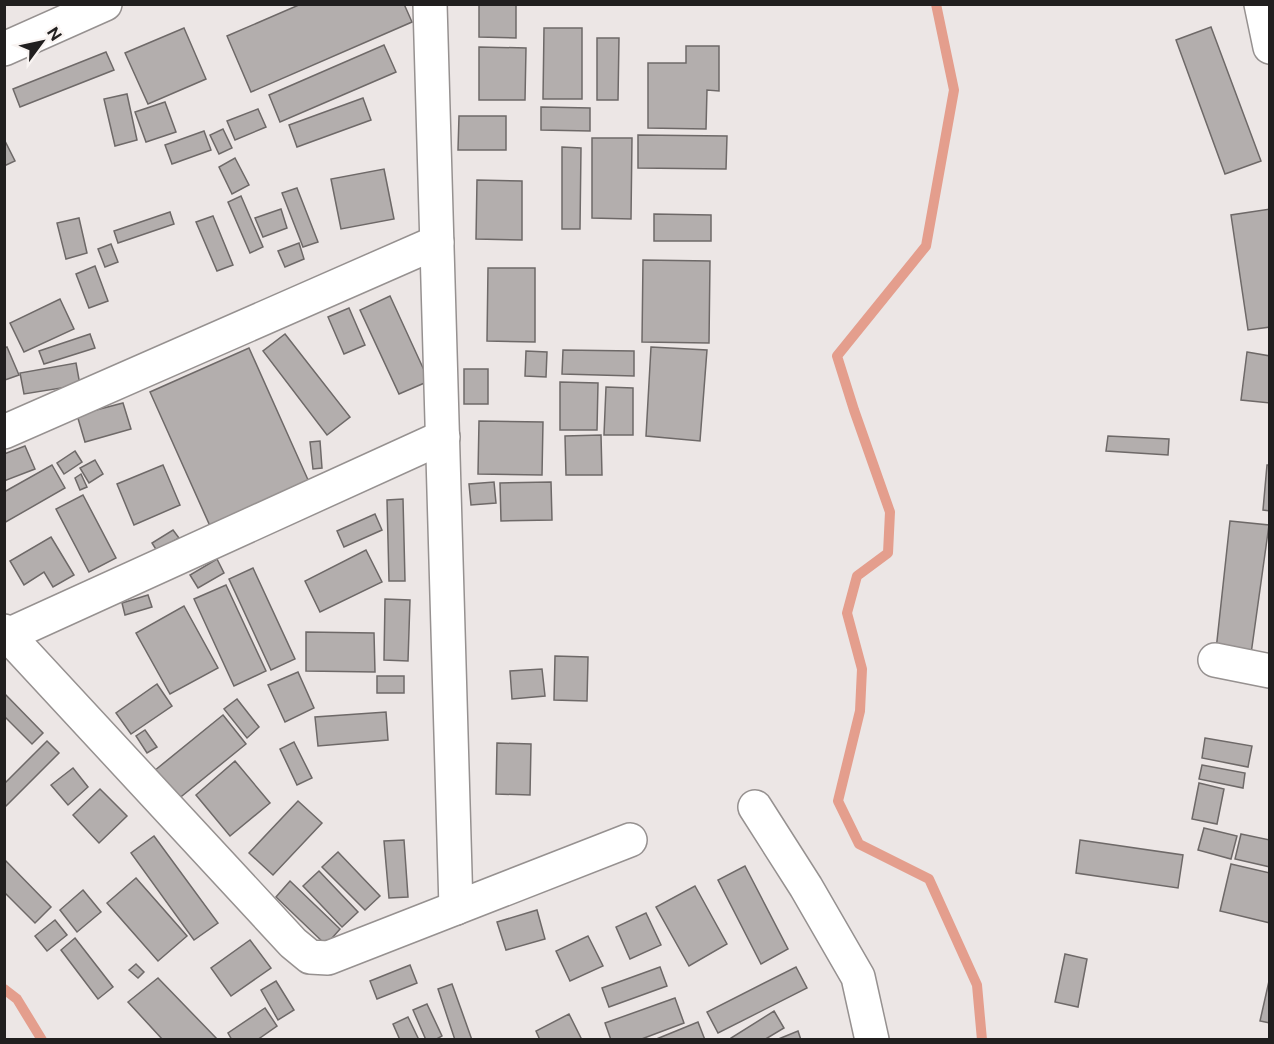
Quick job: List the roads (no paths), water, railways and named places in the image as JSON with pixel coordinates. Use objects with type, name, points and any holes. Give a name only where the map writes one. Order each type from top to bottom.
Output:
[{"type":"street","points":[[4,49],[105,4]]},
{"type":"street","points":[[430,4],[456,908]]},
{"type":"street","points":[[1261,4],[1269,47]]},
{"type":"street","points":[[4,432],[437,242]]},
{"type":"street","points":[[443,437],[6,633],[293,943],[310,957],[328,958],[630,840]]},
{"type":"street","points":[[1215,660],[1269,671]]},
{"type":"street","points":[[755,807],[806,887],[858,977],[872,1040]]},
{"type":"waterway","points":[[936,4],[954,90],[926,246],[837,356],[890,512],[888,553],[857,576],[847,613],[862,669],[860,711],[838,801],[859,844],[929,879],[977,985],[982,1040]]},
{"type":"waterway","points":[[4,989],[17,999],[42,1040]]}]
